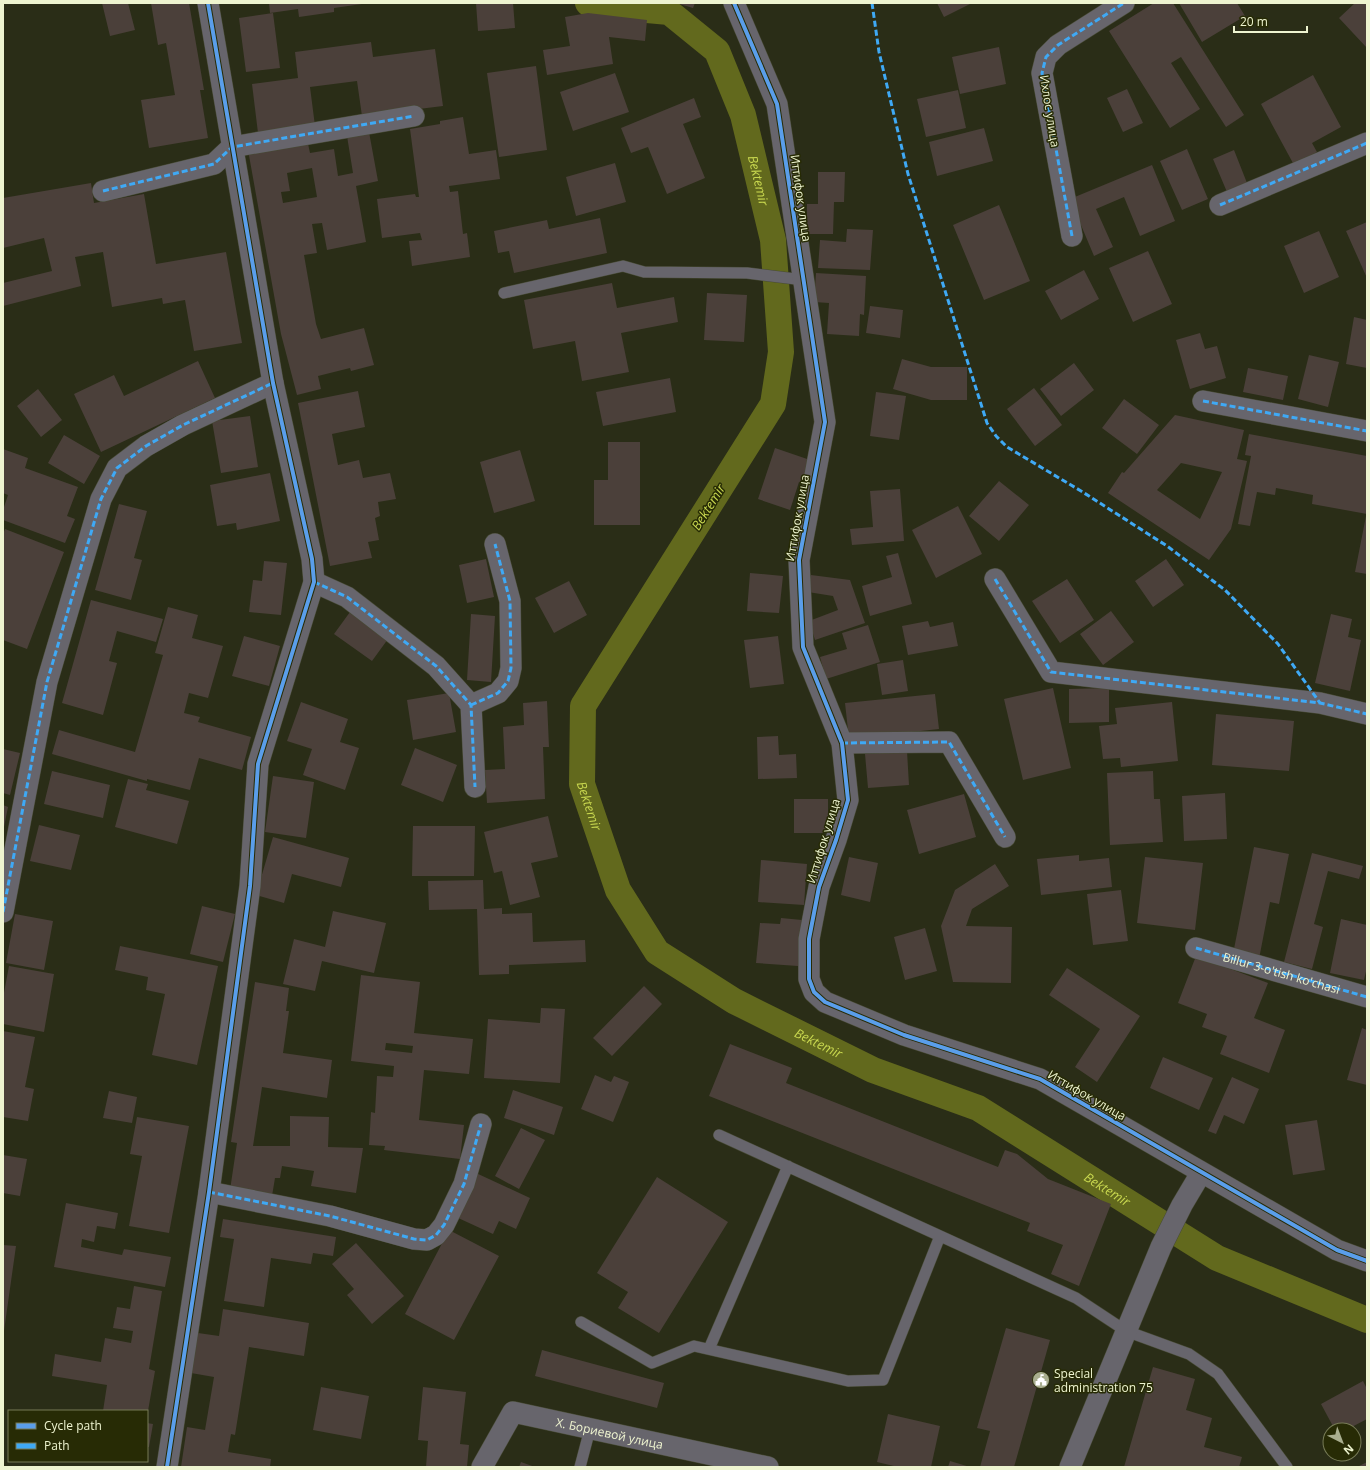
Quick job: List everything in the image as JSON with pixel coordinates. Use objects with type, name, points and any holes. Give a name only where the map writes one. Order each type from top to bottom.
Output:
[{"type":"street","points":[[167,1467],[209,1192],[250,886],[258,764],[314,582],[312,559],[272,382],[208,3]]},
{"type":"street","name":"Иттифок улица","points":[[734,3],[777,104],[796,280],[825,422],[799,560],[803,647],[842,743],[848,800],[836,840],[819,886],[809,938],[809,979],[814,992],[825,1002],[904,1035],[1040,1079],[1337,1250],[1367,1262]]},
{"type":"street","name":"Ихлос улица","points":[[1072,236],[1042,73],[1046,57],[1058,45],[1124,3]]},
{"type":"street","points":[[103,190],[214,164],[232,147],[414,116]]},
{"type":"street","points":[[1220,205],[1367,143]]},
{"type":"street","points":[[3,912],[47,682],[101,499],[117,468],[146,446],[183,425],[272,382]]},
{"type":"street","points":[[1203,401],[1367,431]]},
{"type":"street","points":[[471,705],[498,693],[508,681],[511,668],[510,601],[494,544]]},
{"type":"street","points":[[995,579],[1051,672],[1320,703],[1367,714]]},
{"type":"street","points":[[314,582],[347,597],[436,666],[471,705],[475,787]]},
{"type":"street","points":[[842,743],[949,742],[1005,837]]},
{"type":"street","name":"Billur 3-o'tish ko'chasi","points":[[1196,948],[1367,997]]},
{"type":"street","points":[[209,1192],[330,1216],[414,1239],[427,1240],[436,1235],[444,1225],[464,1184],[481,1124]]},
{"type":"street","points":[[1070,1467],[1161,1247],[1182,1205],[1201,1173]]},
{"type":"street","name":"Х. Бориевой улица","points":[[482,1467],[512,1412],[768,1467]]},
{"type":"lane","points":[[504,293],[623,266],[644,272],[747,273],[796,280]]},
{"type":"lane","points":[[719,1135],[1076,1298],[1126,1331],[1189,1354],[1218,1374],[1287,1467]]},
{"type":"lane","points":[[709,1349],[788,1166]]},
{"type":"lane","points":[[581,1322],[652,1363],[694,1346],[848,1381],[883,1380],[940,1236]]},
{"type":"lane","points":[[580,1467],[590,1429]]},
{"type":"building","points":[[102,3],[128,3],[135,30],[110,36]]},
{"type":"building","points":[[151,3],[189,3],[204,90],[200,90],[208,138],[149,148],[141,100],[175,95],[166,43],[158,45]]},
{"type":"building","points":[[269,3],[362,4],[334,8],[334,12],[299,17],[298,9],[270,13]]},
{"type":"building","points":[[476,3],[513,3],[515,28],[478,31]]},
{"type":"building","points":[[676,3],[695,3],[693,8]]},
{"type":"building","points":[[937,3],[972,3],[944,17]]},
{"type":"building","points":[[1154,3],[1173,3],[1244,115],[1226,127],[1181,57],[1171,63],[1200,109],[1170,128],[1109,31]]},
{"type":"building","points":[[1179,3],[1237,3],[1245,16],[1202,42]]},
{"type":"building","points":[[1355,3],[1367,3],[1367,48],[1339,18]]},
{"type":"building","points":[[273,13],[280,68],[246,72],[239,18]]},
{"type":"building","points":[[588,13],[647,20],[645,41],[609,37],[613,64],[547,75],[543,50],[570,46],[565,17]]},
{"type":"building","points":[[371,42],[373,57],[435,49],[443,106],[362,116],[357,81],[310,87],[315,126],[258,133],[252,84],[298,78],[295,52]]},
{"type":"building","points":[[999,47],[1006,84],[960,94],[952,57]]},
{"type":"building","points":[[536,66],[547,150],[499,157],[487,73]]},
{"type":"building","points":[[615,73],[629,112],[573,131],[560,92]]},
{"type":"building","points":[[1313,75],[1341,127],[1312,143],[1317,152],[1294,165],[1261,104]]},
{"type":"building","points":[[1127,89],[1143,123],[1123,132],[1107,98]]},
{"type":"building","points":[[958,90],[966,128],[926,137],[917,99]]},
{"type":"building","points":[[694,98],[701,117],[683,124],[705,178],[667,194],[648,147],[631,153],[621,128]]},
{"type":"building","points":[[463,117],[469,154],[496,150],[500,179],[449,186],[450,192],[458,191],[463,234],[467,233],[470,257],[412,266],[409,241],[422,240],[420,233],[382,238],[377,199],[415,194],[416,197],[419,197],[410,129],[440,124],[440,121]]},
{"type":"building","points":[[984,128],[993,161],[937,176],[929,142]]},
{"type":"building","points":[[369,132],[378,181],[356,186],[366,242],[327,250],[322,223],[312,224],[317,253],[304,255],[316,324],[321,339],[364,328],[374,365],[351,371],[350,368],[318,376],[321,389],[297,395],[281,334],[248,150],[307,139],[310,153],[334,149],[338,176],[353,173],[347,136]],"holes":[[[312,168],[317,197],[283,203],[281,192],[290,191],[287,173]]]},
{"type":"building","points":[[1187,149],[1208,199],[1182,210],[1160,161]]},
{"type":"building","points":[[1234,150],[1247,183],[1227,192],[1213,159]]},
{"type":"building","points":[[615,163],[626,202],[576,216],[566,177]]},
{"type":"building","points":[[1152,165],[1175,221],[1140,236],[1124,197],[1096,209],[1113,247],[1094,256],[1070,199]]},
{"type":"building","points":[[818,172],[845,172],[844,202],[834,202],[833,234],[807,234],[807,204],[818,204]]},
{"type":"building","points":[[91,183],[94,203],[144,194],[156,264],[226,252],[242,343],[194,351],[185,300],[163,304],[162,298],[112,307],[103,252],[75,257],[81,286],[3,306],[3,283],[52,271],[44,238],[3,248],[3,198]]},
{"type":"building","points":[[999,205],[1030,281],[984,300],[953,225]]},
{"type":"building","points":[[600,218],[607,253],[514,273],[509,251],[498,253],[494,231],[547,220],[549,229]]},
{"type":"building","points":[[1367,222],[1367,278],[1346,231]]},
{"type":"building","points":[[847,229],[873,230],[870,270],[818,268],[820,240],[846,242]]},
{"type":"building","points":[[1319,231],[1339,277],[1304,293],[1284,246]]},
{"type":"building","points":[[1148,251],[1172,304],[1133,322],[1109,268]]},
{"type":"building","points":[[1084,270],[1099,299],[1061,320],[1045,291]]},
{"type":"building","points":[[816,273],[866,276],[864,315],[860,314],[859,336],[827,334],[829,303],[814,302]]},
{"type":"building","points":[[612,283],[617,308],[674,297],[678,322],[621,333],[629,372],[582,381],[575,341],[533,349],[524,300]]},
{"type":"building","points":[[707,293],[747,295],[744,342],[704,340]]},
{"type":"building","points":[[870,306],[903,310],[900,338],[866,333]]},
{"type":"building","points":[[1354,317],[1367,320],[1367,368],[1346,364]]},
{"type":"building","points":[[1200,333],[1205,349],[1217,346],[1226,378],[1190,389],[1176,340]]},
{"type":"building","points":[[1309,355],[1339,362],[1328,407],[1298,399]]},
{"type":"building","points":[[902,359],[931,367],[967,367],[967,400],[931,400],[893,389]]},
{"type":"building","points":[[198,361],[215,398],[101,452],[74,394],[114,375],[124,396]]},
{"type":"building","points":[[1074,363],[1094,390],[1061,416],[1040,389]]},
{"type":"building","points":[[1248,368],[1288,376],[1283,400],[1243,392]]},
{"type":"building","points":[[670,378],[676,412],[603,426],[596,392]]},
{"type":"building","points":[[1034,388],[1062,425],[1035,446],[1007,409]]},
{"type":"building","points":[[38,389],[62,420],[41,437],[17,406]]},
{"type":"building","points":[[358,391],[365,427],[332,434],[338,465],[359,460],[363,478],[390,473],[396,499],[378,502],[380,516],[375,518],[379,540],[368,542],[372,558],[330,566],[298,403]]},
{"type":"building","points":[[876,392],[906,396],[899,440],[870,436]]},
{"type":"building","points":[[1124,399],[1159,425],[1137,454],[1102,428]]},
{"type":"building","points":[[1175,415],[1244,430],[1237,459],[1247,461],[1231,529],[1209,560],[1108,493],[1122,472],[1124,473]],"holes":[[[1181,463],[1222,472],[1200,519],[1157,490]]]},
{"type":"building","points":[[250,416],[258,467],[221,473],[212,421]]},
{"type":"building","points":[[1249,434],[1367,456],[1367,514],[1312,504],[1313,495],[1276,488],[1275,495],[1257,492],[1250,526],[1238,524],[1251,456],[1245,455]]},
{"type":"building","points":[[64,435],[100,456],[84,484],[48,463]]},
{"type":"building","points":[[608,442],[640,442],[640,525],[594,525],[594,480],[608,480]]},
{"type":"building","points":[[775,448],[813,461],[805,485],[799,482],[790,510],[758,499]]},
{"type":"building","points":[[3,449],[28,458],[25,468],[78,487],[67,516],[75,519],[65,543],[3,520],[3,510],[8,495],[3,493]]},
{"type":"building","points":[[520,450],[535,501],[494,513],[480,462]]},
{"type":"building","points":[[270,473],[280,521],[237,530],[236,523],[217,526],[210,485]]},
{"type":"building","points":[[999,481],[1029,505],[999,541],[969,516]]},
{"type":"building","points":[[900,489],[904,541],[852,545],[850,529],[873,527],[870,491]]},
{"type":"building","points":[[119,504],[147,511],[134,558],[142,560],[131,600],[95,590]]},
{"type":"building","points":[[958,506],[982,554],[936,578],[912,530]]},
{"type":"building","points":[[1367,516],[1367,574],[1355,572]]},
{"type":"building","points":[[5,529],[64,552],[27,649],[3,640],[3,534]]},
{"type":"building","points":[[898,553],[912,604],[870,616],[862,586],[892,577],[886,556]]},
{"type":"building","points":[[486,559],[494,597],[467,603],[459,565]]},
{"type":"building","points":[[1166,559],[1184,585],[1153,607],[1135,581]]},
{"type":"building","points":[[264,561],[287,563],[281,615],[249,612],[253,580],[262,581]]},
{"type":"building","points":[[750,573],[783,576],[779,613],[747,611]]},
{"type":"building","points":[[811,575],[850,580],[865,623],[815,640],[809,621],[838,610],[833,596],[808,592]]},
{"type":"building","points":[[1067,579],[1094,620],[1060,643],[1032,601]]},
{"type":"building","points":[[569,581],[587,615],[554,633],[535,598]]},
{"type":"building","points":[[91,600],[163,619],[156,642],[117,631],[109,661],[117,663],[103,715],[62,703]]},
{"type":"building","points":[[168,607],[198,615],[192,638],[223,646],[208,698],[189,693],[184,713],[200,717],[198,722],[251,737],[242,770],[199,758],[190,790],[147,779],[147,781],[52,754],[59,730],[135,752],[163,655],[155,653]]},
{"type":"building","points":[[1111,611],[1134,642],[1103,665],[1080,634]]},
{"type":"building","points":[[350,612],[388,639],[372,661],[334,634]]},
{"type":"building","points":[[471,614],[495,616],[491,682],[467,680]]},
{"type":"building","points":[[1331,614],[1352,619],[1348,637],[1361,640],[1350,691],[1315,683]]},
{"type":"building","points":[[928,621],[930,627],[953,622],[958,646],[908,655],[902,626]]},
{"type":"building","points":[[868,625],[880,662],[826,679],[820,657],[847,649],[842,633]]},
{"type":"building","points":[[244,636],[280,646],[269,686],[232,676]]},
{"type":"building","points":[[778,636],[784,684],[750,688],[744,640]]},
{"type":"building","points":[[903,660],[908,691],[882,695],[877,664]]},
{"type":"building","points":[[1053,688],[1071,768],[1023,780],[1004,699]]},
{"type":"building","points":[[1109,688],[1109,722],[1069,723],[1069,689]]},
{"type":"building","points":[[449,693],[456,732],[413,740],[407,700]]},
{"type":"building","points":[[935,694],[939,729],[849,739],[845,703]]},
{"type":"building","points":[[547,701],[549,747],[543,747],[545,799],[487,803],[485,770],[505,769],[503,727],[524,725],[523,703]]},
{"type":"building","points":[[301,702],[348,719],[340,742],[359,748],[345,790],[303,775],[312,749],[287,741]]},
{"type":"building","points":[[1172,702],[1178,761],[1121,767],[1120,758],[1103,759],[1099,726],[1117,724],[1115,708]]},
{"type":"building","points":[[1216,714],[1294,721],[1289,771],[1212,765]]},
{"type":"building","points":[[778,736],[779,755],[796,754],[797,778],[758,779],[757,737]]},
{"type":"building","points":[[415,748],[457,765],[443,802],[401,785]]},
{"type":"building","points":[[3,749],[20,753],[10,795],[3,793]]},
{"type":"building","points":[[907,751],[909,785],[868,788],[865,754]]},
{"type":"building","points":[[52,771],[110,785],[103,818],[44,804]]},
{"type":"building","points":[[1153,771],[1154,799],[1160,799],[1163,842],[1110,845],[1107,773]]},
{"type":"building","points":[[273,776],[314,782],[306,838],[265,832]]},
{"type":"building","points":[[128,779],[148,784],[146,790],[189,801],[177,844],[115,827]]},
{"type":"building","points":[[1225,793],[1227,839],[1184,841],[1182,796]]},
{"type":"building","points":[[964,794],[976,837],[919,854],[907,810]]},
{"type":"building","points":[[794,799],[828,799],[828,833],[794,833]]},
{"type":"building","points":[[3,805],[8,807],[4,827],[3,827]]},
{"type":"building","points":[[548,816],[558,857],[531,863],[540,897],[510,905],[502,871],[494,873],[484,832]]},
{"type":"building","points":[[39,825],[80,835],[71,870],[30,861]]},
{"type":"building","points":[[413,826],[475,826],[474,876],[412,876]]},
{"type":"building","points":[[273,837],[349,858],[341,887],[292,874],[284,903],[256,895]]},
{"type":"building","points":[[1254,847],[1289,854],[1279,904],[1270,902],[1259,959],[1233,954]]},
{"type":"building","points":[[1312,853],[1363,866],[1359,879],[1328,871],[1314,924],[1323,927],[1312,969],[1284,962]]},
{"type":"building","points":[[1079,855],[1079,861],[1109,858],[1112,887],[1041,895],[1037,859]]},
{"type":"building","points":[[849,857],[878,863],[870,902],[841,895]]},
{"type":"building","points":[[1145,857],[1203,863],[1195,930],[1137,923]]},
{"type":"building","points":[[761,860],[807,864],[804,905],[758,902]]},
{"type":"building","points":[[995,864],[1009,886],[972,909],[966,926],[1012,927],[1011,983],[953,982],[941,926],[955,890]]},
{"type":"building","points":[[483,880],[484,909],[502,908],[502,914],[532,913],[533,942],[585,940],[586,962],[509,965],[509,974],[479,975],[477,909],[429,910],[428,881]]},
{"type":"building","points":[[1121,890],[1128,941],[1093,945],[1087,894]]},
{"type":"building","points":[[202,906],[235,914],[223,962],[190,954]]},
{"type":"building","points":[[333,911],[386,923],[374,973],[322,961],[315,991],[283,984],[294,939],[325,947]]},
{"type":"building","points":[[15,914],[53,921],[44,970],[6,963]]},
{"type":"building","points":[[781,918],[802,920],[798,966],[756,963],[760,923],[780,924]]},
{"type":"building","points":[[1341,919],[1367,925],[1367,967],[1364,980],[1330,973]]},
{"type":"building","points":[[925,928],[937,971],[905,980],[894,937]]},
{"type":"building","points":[[120,946],[218,966],[197,1065],[152,1055],[165,994],[146,990],[148,977],[115,970]]},
{"type":"building","points":[[1196,956],[1268,983],[1254,1018],[1285,1030],[1269,1073],[1220,1054],[1227,1036],[1202,1027],[1207,1014],[1178,1003]]},
{"type":"building","points":[[9,966],[54,974],[44,1032],[3,1024],[3,998]]},
{"type":"building","points":[[1067,968],[1140,1016],[1097,1082],[1075,1067],[1100,1029],[1049,995]]},
{"type":"building","points":[[361,975],[420,982],[414,1033],[473,1039],[469,1074],[424,1070],[419,1120],[464,1125],[460,1159],[384,1150],[385,1146],[369,1145],[371,1112],[375,1113],[377,1076],[393,1077],[394,1066],[351,1061]],"holes":[[[386,1043],[413,1046],[412,1053],[385,1050]]]},
{"type":"building","points":[[255,982],[289,988],[286,1011],[289,1011],[283,1053],[332,1060],[327,1098],[262,1087],[253,1146],[290,1146],[290,1116],[329,1117],[328,1147],[363,1148],[356,1193],[311,1186],[314,1171],[282,1166],[280,1178],[275,1178],[272,1196],[230,1190],[237,1143],[231,1142]]},
{"type":"building","points":[[644,986],[662,1004],[612,1056],[593,1038]]},
{"type":"building","points":[[541,1008],[565,1009],[560,1083],[484,1078],[488,1019],[540,1023]]},
{"type":"building","points":[[1362,1028],[1367,1030],[1367,1085],[1347,1080]]},
{"type":"building","points":[[3,1031],[35,1037],[25,1087],[34,1089],[28,1121],[3,1117]]},
{"type":"building","points":[[730,1044],[792,1068],[786,1083],[998,1167],[1005,1150],[1017,1154],[1048,1179],[1111,1204],[1079,1286],[1051,1274],[1063,1245],[1027,1231],[1030,1223],[709,1096]]},
{"type":"building","points":[[1163,1057],[1213,1078],[1199,1110],[1150,1088]]},
{"type":"building","points":[[595,1075],[611,1082],[614,1076],[629,1082],[613,1122],[581,1109]]},
{"type":"building","points":[[1232,1077],[1259,1089],[1244,1124],[1224,1115],[1216,1134],[1208,1131]]},
{"type":"building","points":[[513,1090],[563,1107],[554,1135],[504,1118]]},
{"type":"building","points":[[109,1091],[137,1097],[132,1123],[103,1118]]},
{"type":"building","points":[[137,1117],[189,1126],[169,1233],[129,1226],[142,1156],[130,1154]]},
{"type":"building","points":[[1317,1120],[1325,1170],[1293,1175],[1285,1125]]},
{"type":"building","points":[[521,1128],[545,1140],[519,1189],[495,1176]]},
{"type":"building","points":[[3,1155],[27,1159],[20,1196],[3,1193]]},
{"type":"building","points":[[476,1173],[530,1198],[516,1229],[499,1221],[493,1234],[456,1217]]},
{"type":"building","points":[[657,1177],[728,1222],[659,1333],[618,1308],[628,1292],[597,1273]]},
{"type":"building","points":[[66,1203],[118,1213],[115,1229],[97,1226],[94,1242],[82,1239],[81,1247],[122,1255],[124,1249],[171,1257],[165,1287],[54,1267]]},
{"type":"building","points":[[223,1219],[336,1237],[333,1256],[313,1253],[311,1264],[271,1258],[264,1307],[224,1301],[234,1239],[220,1237]]},
{"type":"building","points":[[449,1230],[499,1256],[454,1340],[405,1314]]},
{"type":"building","points":[[356,1243],[404,1296],[372,1324],[347,1295],[354,1289],[332,1264]]},
{"type":"building","points":[[3,1245],[16,1246],[4,1331],[3,1331]]},
{"type":"building","points":[[134,1286],[162,1291],[149,1369],[155,1371],[148,1411],[103,1410],[107,1385],[52,1376],[55,1354],[101,1362],[105,1338],[131,1343],[133,1331],[113,1328],[117,1307],[130,1309]]},
{"type":"building","points":[[223,1309],[309,1323],[304,1356],[249,1347],[235,1435],[231,1434],[228,1452],[271,1459],[270,1467],[181,1467],[187,1427],[205,1430],[214,1377],[191,1373],[198,1333],[219,1336]]},
{"type":"building","points":[[1006,1328],[1050,1340],[1014,1467],[980,1467],[990,1431],[977,1428]]},
{"type":"building","points":[[542,1350],[664,1383],[657,1408],[535,1376]]},
{"type":"building","points":[[1153,1367],[1195,1379],[1186,1410],[1212,1418],[1204,1447],[1242,1457],[1239,1467],[1124,1467]]},
{"type":"building","points":[[1363,1381],[1367,1389],[1367,1419],[1361,1422],[1331,1422],[1321,1404]]},
{"type":"building","points":[[321,1387],[369,1396],[361,1439],[313,1430]]},
{"type":"building","points":[[423,1387],[466,1392],[460,1444],[469,1445],[467,1467],[426,1467],[428,1441],[418,1440]]},
{"type":"building","points":[[888,1414],[940,1426],[931,1467],[898,1467],[877,1462]]},
{"type":"building","points":[[148,1423],[153,1424],[148,1447]]},
{"type":"building","points":[[950,1461],[970,1467],[948,1467]]},
{"type":"building","points":[[521,1462],[535,1467],[519,1467]]},
{"type":"building","points":[[1367,1462],[1367,1467],[1357,1467]]},
{"type":"waterway","name":"Bektemir","points":[[588,3],[592,5],[669,12],[717,51],[743,115],[773,240],[781,352],[773,404],[583,706],[582,784],[618,890],[657,952],[734,1001],[873,1070],[978,1108],[1217,1258],[1367,1320]]},
{"type":"marked path","points":[[872,3],[879,52],[908,174],[987,423],[996,436],[1007,447],[1081,491],[1167,546],[1225,590],[1278,644],[1320,703]]},
{"type":"marked path","points":[[1072,236],[1042,73],[1046,57],[1058,45],[1124,3]]},
{"type":"marked path","points":[[103,191],[214,164],[232,147],[414,116]]},
{"type":"marked path","points":[[1220,205],[1367,143]]},
{"type":"marked path","points":[[3,912],[47,682],[101,499],[117,468],[146,446],[183,425],[273,383]]},
{"type":"marked path","points":[[1203,401],[1367,431]]},
{"type":"marked path","points":[[471,705],[498,693],[508,681],[511,668],[510,601],[495,544]]},
{"type":"marked path","points":[[995,579],[1051,672],[1320,703],[1367,714]]},
{"type":"marked path","points":[[314,582],[347,597],[436,666],[471,705],[475,787]]},
{"type":"marked path","points":[[842,743],[949,742],[1005,837]]},
{"type":"marked path","points":[[1196,948],[1367,997]]},
{"type":"marked path","points":[[209,1192],[330,1216],[414,1239],[427,1240],[436,1235],[444,1225],[464,1184],[481,1124]]},
{"type":"cycle path","points":[[167,1467],[209,1192],[250,886],[258,764],[314,582],[312,559],[273,383],[208,3]]},
{"type":"cycle path","points":[[734,3],[777,104],[825,422],[799,560],[803,647],[842,743],[848,800],[836,840],[819,887],[809,939],[809,979],[814,992],[825,1002],[904,1035],[1040,1079],[1337,1250],[1367,1261]]},
{"type":"place","name":"Special administration 75","points":[[1041,1380]]}]
